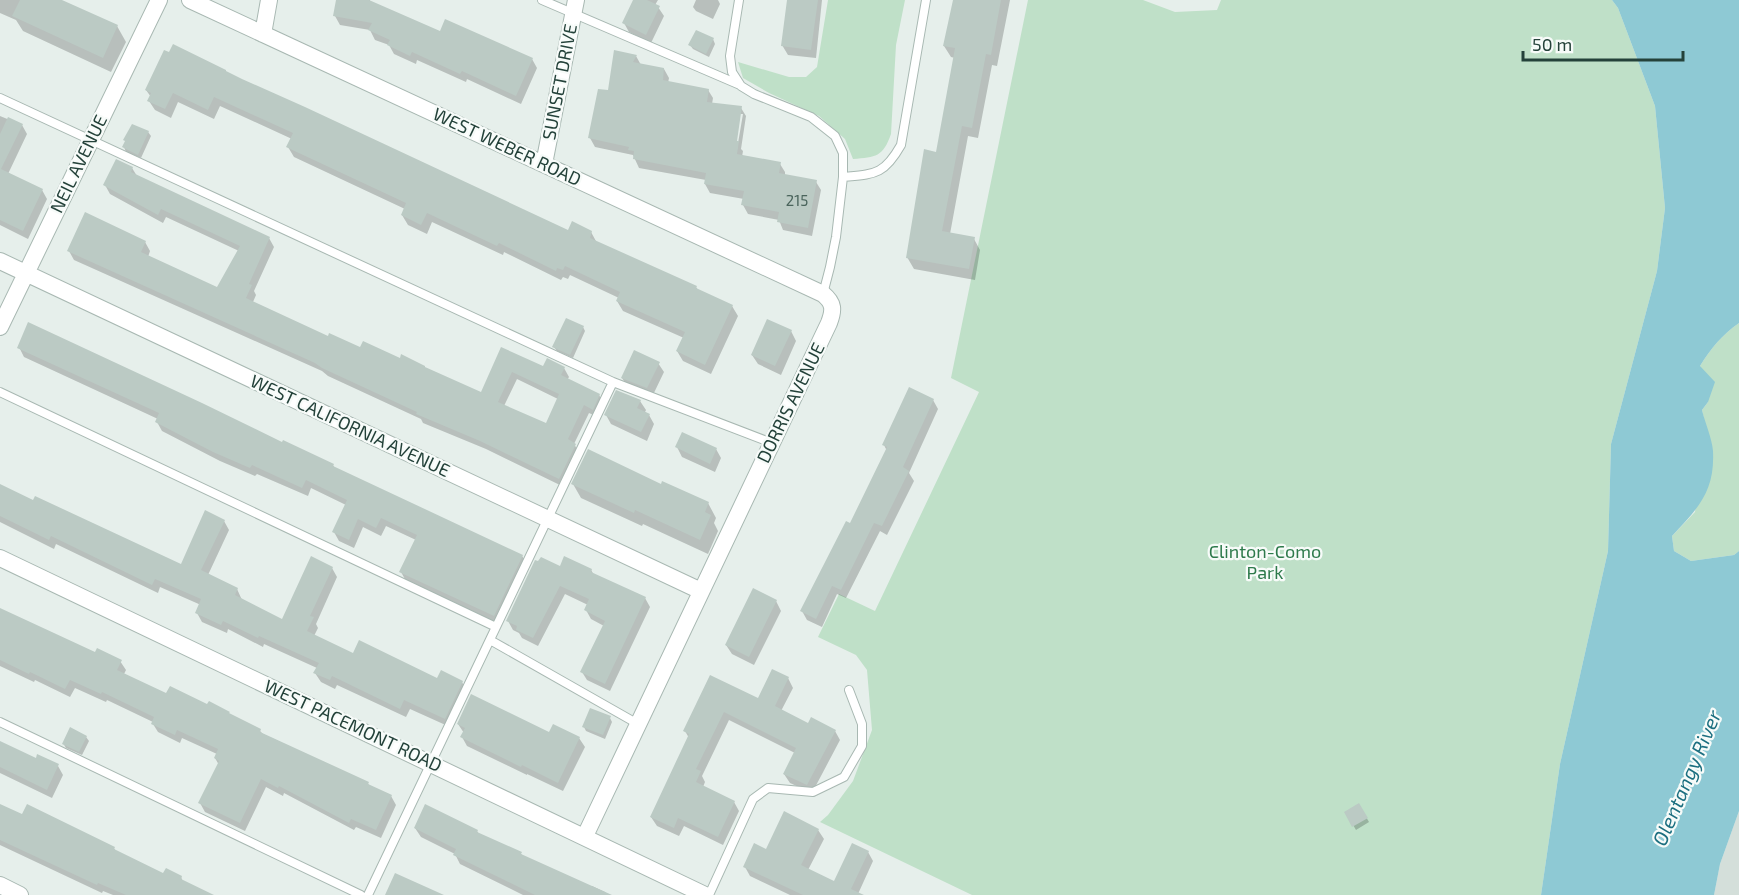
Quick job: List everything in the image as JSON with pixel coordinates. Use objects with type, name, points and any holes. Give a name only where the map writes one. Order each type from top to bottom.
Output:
[{"type":"street","name":"NEIL AVENUE","points":[[0,327],[159,0]]},
{"type":"street","name":"WEST WEBER ROAD","points":[[190,0],[823,294]]},
{"type":"street","points":[[263,34],[269,0]]},
{"type":"street","name":"SUNSET DRIVE","points":[[544,164],[575,7]]},
{"type":"street","name":"WEST CALIFORNIA AVENUE","points":[[0,261],[701,591]]},
{"type":"street","name":"DORRIS AVENUE","points":[[585,836],[833,314],[830,299],[823,294]]},
{"type":"street","name":"WEST PACEMONT ROAD","points":[[0,558],[707,895]]},
{"type":"street","points":[[0,885],[20,895]]},
{"type":"lane","points":[[542,0],[575,7],[754,94],[811,117],[835,136],[843,153],[843,177],[836,237],[823,294]]},
{"type":"lane","points":[[739,0],[730,56],[732,72],[741,86]]},
{"type":"lane","points":[[843,177],[868,175],[884,170],[901,145],[926,0]]},
{"type":"lane","points":[[0,98],[613,382],[772,443]]},
{"type":"lane","points":[[368,895],[613,382]]},
{"type":"lane","points":[[0,392],[496,627]]},
{"type":"lane","points":[[490,640],[638,724]]},
{"type":"lane","points":[[707,895],[753,799],[768,788],[813,792],[844,777],[862,746],[862,724],[849,690]]},
{"type":"lane","points":[[0,722],[361,895]]},
{"type":"shaded area","points":[[1739,811],[1739,895],[1714,895],[1720,864]]},
{"type":"green space","points":[[828,0],[905,0],[896,45],[891,134],[882,151],[873,156],[853,159],[845,139],[819,116],[743,78],[738,62],[789,77],[806,77],[817,67]]},
{"type":"green space","name":"Clinton-Como Park","points":[[1028,0],[1143,0],[1175,12],[1217,10],[1221,0],[1612,0],[1618,8],[1655,106],[1665,208],[1657,271],[1611,444],[1608,551],[1560,764],[1541,895],[972,895],[820,822],[828,815],[853,781],[872,730],[867,670],[856,655],[818,637],[839,594],[875,611],[979,392],[951,378]]},
{"type":"green space","points":[[1739,323],[1739,551],[1734,555],[1691,561],[1674,551],[1672,536],[1695,512],[1705,424],[1702,410],[1708,402],[1700,366],[1717,342]]},
{"type":"water","name":"Olentangy River","points":[[1612,0],[1739,0],[1739,323],[1717,342],[1700,366],[1715,382],[1708,402],[1702,410],[1713,451],[1711,478],[1708,489],[1697,508],[1672,536],[1674,551],[1691,561],[1734,555],[1739,551],[1739,811],[1720,864],[1714,895],[1541,895],[1560,764],[1608,551],[1611,444],[1657,271],[1665,208],[1655,106],[1618,8]]},
{"type":"building","points":[[20,0],[62,0],[118,25],[103,58],[12,16]]},
{"type":"building","points":[[336,0],[369,0],[440,31],[445,19],[533,58],[516,96],[462,71],[460,74],[412,52],[410,56],[387,45],[390,40],[368,30],[372,23],[333,16]]},
{"type":"building","points":[[633,0],[647,0],[660,6],[646,35],[622,23]]},
{"type":"building","points":[[787,0],[818,0],[811,50],[781,46]]},
{"type":"building","points":[[953,0],[1001,0],[991,55],[986,54],[972,128],[962,126],[942,231],[975,237],[969,269],[906,258],[924,149],[936,152],[955,48],[943,46]]},
{"type":"building","points":[[696,30],[714,38],[706,54],[688,45]]},
{"type":"building","points":[[173,44],[242,79],[568,230],[572,221],[592,231],[590,238],[697,286],[696,288],[733,305],[705,365],[676,351],[685,332],[616,301],[620,292],[565,266],[563,270],[557,268],[556,271],[499,243],[497,246],[427,213],[421,225],[401,215],[406,203],[286,147],[293,133],[214,97],[208,110],[173,93],[165,109],[147,101],[151,93],[145,90],[164,50],[169,52]]},
{"type":"building","points":[[614,50],[637,55],[633,62],[664,68],[663,80],[709,89],[707,102],[742,106],[737,154],[781,162],[779,173],[817,180],[808,228],[777,222],[779,212],[741,205],[744,191],[704,184],[706,173],[633,159],[634,151],[628,150],[629,147],[588,138],[598,89],[608,90]]},
{"type":"building","points":[[8,117],[23,124],[1,169],[43,189],[23,231],[0,220],[0,134]]},
{"type":"building","points":[[132,124],[149,131],[138,155],[122,147],[125,141],[123,140]]},
{"type":"building","points":[[116,159],[133,167],[131,172],[270,237],[249,284],[252,285],[246,298],[328,336],[329,333],[360,347],[363,341],[400,358],[401,354],[481,392],[501,347],[543,366],[547,358],[565,367],[561,375],[600,394],[593,410],[584,405],[568,439],[576,444],[559,479],[480,441],[416,414],[417,412],[315,363],[67,251],[85,212],[146,241],[141,252],[217,287],[240,246],[161,209],[158,215],[103,185]],"holes":[[[512,372],[559,394],[546,423],[498,402]]]},
{"type":"building","points":[[566,318],[584,326],[570,355],[552,347]]},
{"type":"building","points":[[767,319],[792,330],[775,366],[751,355]]},
{"type":"building","points":[[28,322],[282,442],[283,440],[334,464],[333,466],[523,555],[494,616],[399,572],[417,535],[381,518],[376,528],[358,519],[349,540],[332,532],[347,500],[306,480],[302,488],[252,465],[250,468],[213,452],[155,422],[159,413],[17,348]]},
{"type":"building","points":[[634,350],[660,362],[647,388],[621,378]]},
{"type":"building","points":[[909,387],[934,399],[903,467],[909,471],[882,526],[874,523],[841,590],[832,586],[816,619],[800,611],[846,521],[850,523],[887,447],[882,445]]},
{"type":"building","points":[[616,390],[641,400],[637,408],[650,414],[641,432],[604,415]]},
{"type":"building","points":[[682,432],[717,448],[710,464],[675,447]]},
{"type":"building","points":[[588,449],[661,484],[662,481],[709,502],[705,512],[711,515],[700,540],[571,484]]},
{"type":"building","points":[[0,484],[33,500],[35,496],[181,564],[205,510],[225,520],[201,570],[238,588],[235,595],[282,619],[311,556],[333,567],[310,616],[314,617],[307,631],[353,653],[359,640],[437,678],[441,670],[463,681],[445,719],[404,700],[400,709],[332,676],[330,680],[313,673],[319,663],[223,621],[221,625],[195,613],[201,599],[155,579],[152,585],[51,536],[49,540],[0,516]]},
{"type":"building","points":[[564,556],[592,569],[591,572],[646,597],[605,684],[580,672],[605,621],[584,610],[589,599],[560,586],[533,638],[516,630],[517,626],[506,621],[535,560],[538,561],[541,557],[560,566]]},
{"type":"building","points":[[753,588],[777,600],[749,657],[725,645]]},
{"type":"building","points":[[0,608],[95,652],[97,648],[122,660],[117,670],[166,693],[170,686],[207,704],[209,701],[261,729],[260,732],[369,782],[368,784],[392,795],[376,830],[351,819],[349,823],[261,779],[240,823],[198,803],[219,761],[214,758],[218,749],[177,730],[175,735],[151,724],[154,717],[102,692],[101,694],[70,680],[65,689],[0,660]]},
{"type":"building","points":[[772,669],[789,677],[775,706],[808,723],[811,717],[836,730],[807,785],[783,774],[796,748],[724,712],[696,769],[701,771],[696,782],[735,801],[718,837],[678,818],[674,828],[650,817],[689,734],[683,731],[710,675],[758,698]]},
{"type":"building","points":[[471,694],[549,732],[553,724],[580,737],[558,783],[460,737],[465,728],[457,724]]},
{"type":"building","points":[[590,708],[611,716],[603,735],[582,727]]},
{"type":"building","points":[[70,727],[87,736],[79,752],[62,744]]},
{"type":"building","points":[[0,741],[36,758],[37,754],[59,764],[47,790],[0,767]]},
{"type":"building","points":[[1359,803],[1368,818],[1352,827],[1344,812]]},
{"type":"building","points":[[0,804],[22,814],[27,804],[163,873],[166,868],[182,876],[181,879],[214,895],[126,895],[98,883],[97,885],[0,840]]},
{"type":"building","points":[[425,804],[478,830],[477,832],[522,852],[521,854],[612,895],[535,895],[453,855],[456,849],[414,828]]},
{"type":"building","points":[[784,811],[819,829],[801,865],[834,881],[852,843],[869,851],[851,889],[864,895],[803,895],[743,867],[754,843],[766,849]]},
{"type":"building","points":[[395,873],[444,895],[385,895]]}]
